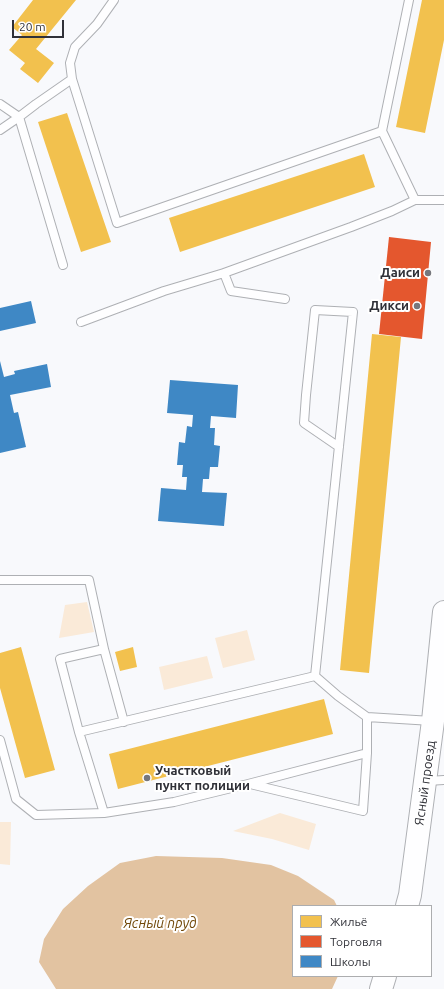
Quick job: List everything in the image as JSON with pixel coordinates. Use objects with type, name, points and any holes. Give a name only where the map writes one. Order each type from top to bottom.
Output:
[{"type":"street","name":"Ясный проезд","points":[[407,905],[435,781],[444,612]]},
{"type":"street","points":[[381,989],[385,977]]},
{"type":"lane","points":[[114,0],[96,24],[75,47],[70,63],[72,79],[117,223],[382,131]]},
{"type":"lane","points":[[408,0],[382,131],[415,200]]},
{"type":"lane","points":[[0,130],[72,79]]},
{"type":"lane","points":[[0,104],[20,117],[63,265]]},
{"type":"lane","points":[[82,322],[164,291],[224,273],[351,227],[415,200],[444,200]]},
{"type":"lane","points":[[224,273],[231,291],[284,299]]},
{"type":"lane","points":[[315,676],[339,447],[353,312],[315,310],[304,423],[339,447]]},
{"type":"lane","points":[[0,580],[89,580],[104,649],[124,722]]},
{"type":"lane","points":[[104,649],[60,659],[79,732],[104,812]]},
{"type":"lane","points":[[315,676],[338,696],[367,717],[439,715]]},
{"type":"lane","points":[[79,732],[315,676]]},
{"type":"lane","points":[[248,784],[363,811],[367,753],[367,717]]},
{"type":"lane","points":[[0,740],[4,769],[16,799],[36,814],[104,812],[174,802],[367,753]]},
{"type":"shaded area","points":[[87,602],[94,632],[59,638],[65,605]]},
{"type":"shaded area","points":[[247,630],[255,660],[223,668],[215,638]]},
{"type":"shaded area","points":[[207,656],[213,678],[164,690],[159,667]]},
{"type":"shaded area","points":[[280,813],[316,824],[309,850],[272,839],[233,831]]},
{"type":"shaded area","points":[[0,822],[11,822],[10,865],[0,864]]},
{"type":"water","name":"Ясный пруд","points":[[156,856],[222,858],[271,865],[298,876],[334,900],[336,905],[292,905],[292,977],[338,977],[332,989],[56,989],[39,962],[44,939],[63,909],[88,886],[120,863]]},
{"type":"building: Жильё","points":[[33,0],[76,0],[36,49],[54,63],[38,83],[20,69],[25,63],[9,50],[22,35],[12,27]]},
{"type":"building: Жильё","points":[[422,0],[444,0],[444,40],[425,133],[396,127]]},
{"type":"building: Жильё","points":[[67,113],[111,242],[81,252],[38,122]]},
{"type":"building: Жильё","points":[[364,154],[375,187],[180,252],[169,218]]},
{"type":"building: Жильё","points":[[372,334],[401,337],[369,673],[340,670]]},
{"type":"building: Жильё","points":[[21,647],[55,770],[25,778],[0,688],[0,653]]},
{"type":"building: Жильё","points":[[133,647],[137,667],[120,671],[115,652]]},
{"type":"building: Жильё","points":[[324,699],[333,734],[118,789],[109,754]]},
{"type":"building: Торговля","points":[[389,237],[431,242],[422,339],[379,334]]},
{"type":"building: Школы","points":[[31,301],[36,323],[0,331],[0,308]]},
{"type":"building: Школы","points":[[0,361],[4,377],[15,374],[14,371],[47,364],[51,387],[10,395],[14,413],[18,412],[26,447],[0,453]]},
{"type":"building: Школы","points":[[170,380],[238,385],[236,418],[211,416],[210,428],[215,428],[214,445],[220,446],[218,467],[210,467],[209,479],[203,479],[202,492],[227,493],[224,526],[158,521],[161,488],[186,490],[187,477],[182,477],[183,465],[177,465],[179,442],[185,443],[187,426],[192,427],[193,415],[167,413]]},
{"type":"place","name":"Даиси","points":[[428,273]]},
{"type":"place","name":"Дикси","points":[[417,306]]},
{"type":"place","name":"Участковый пункт полиции","points":[[147,778]]}]
